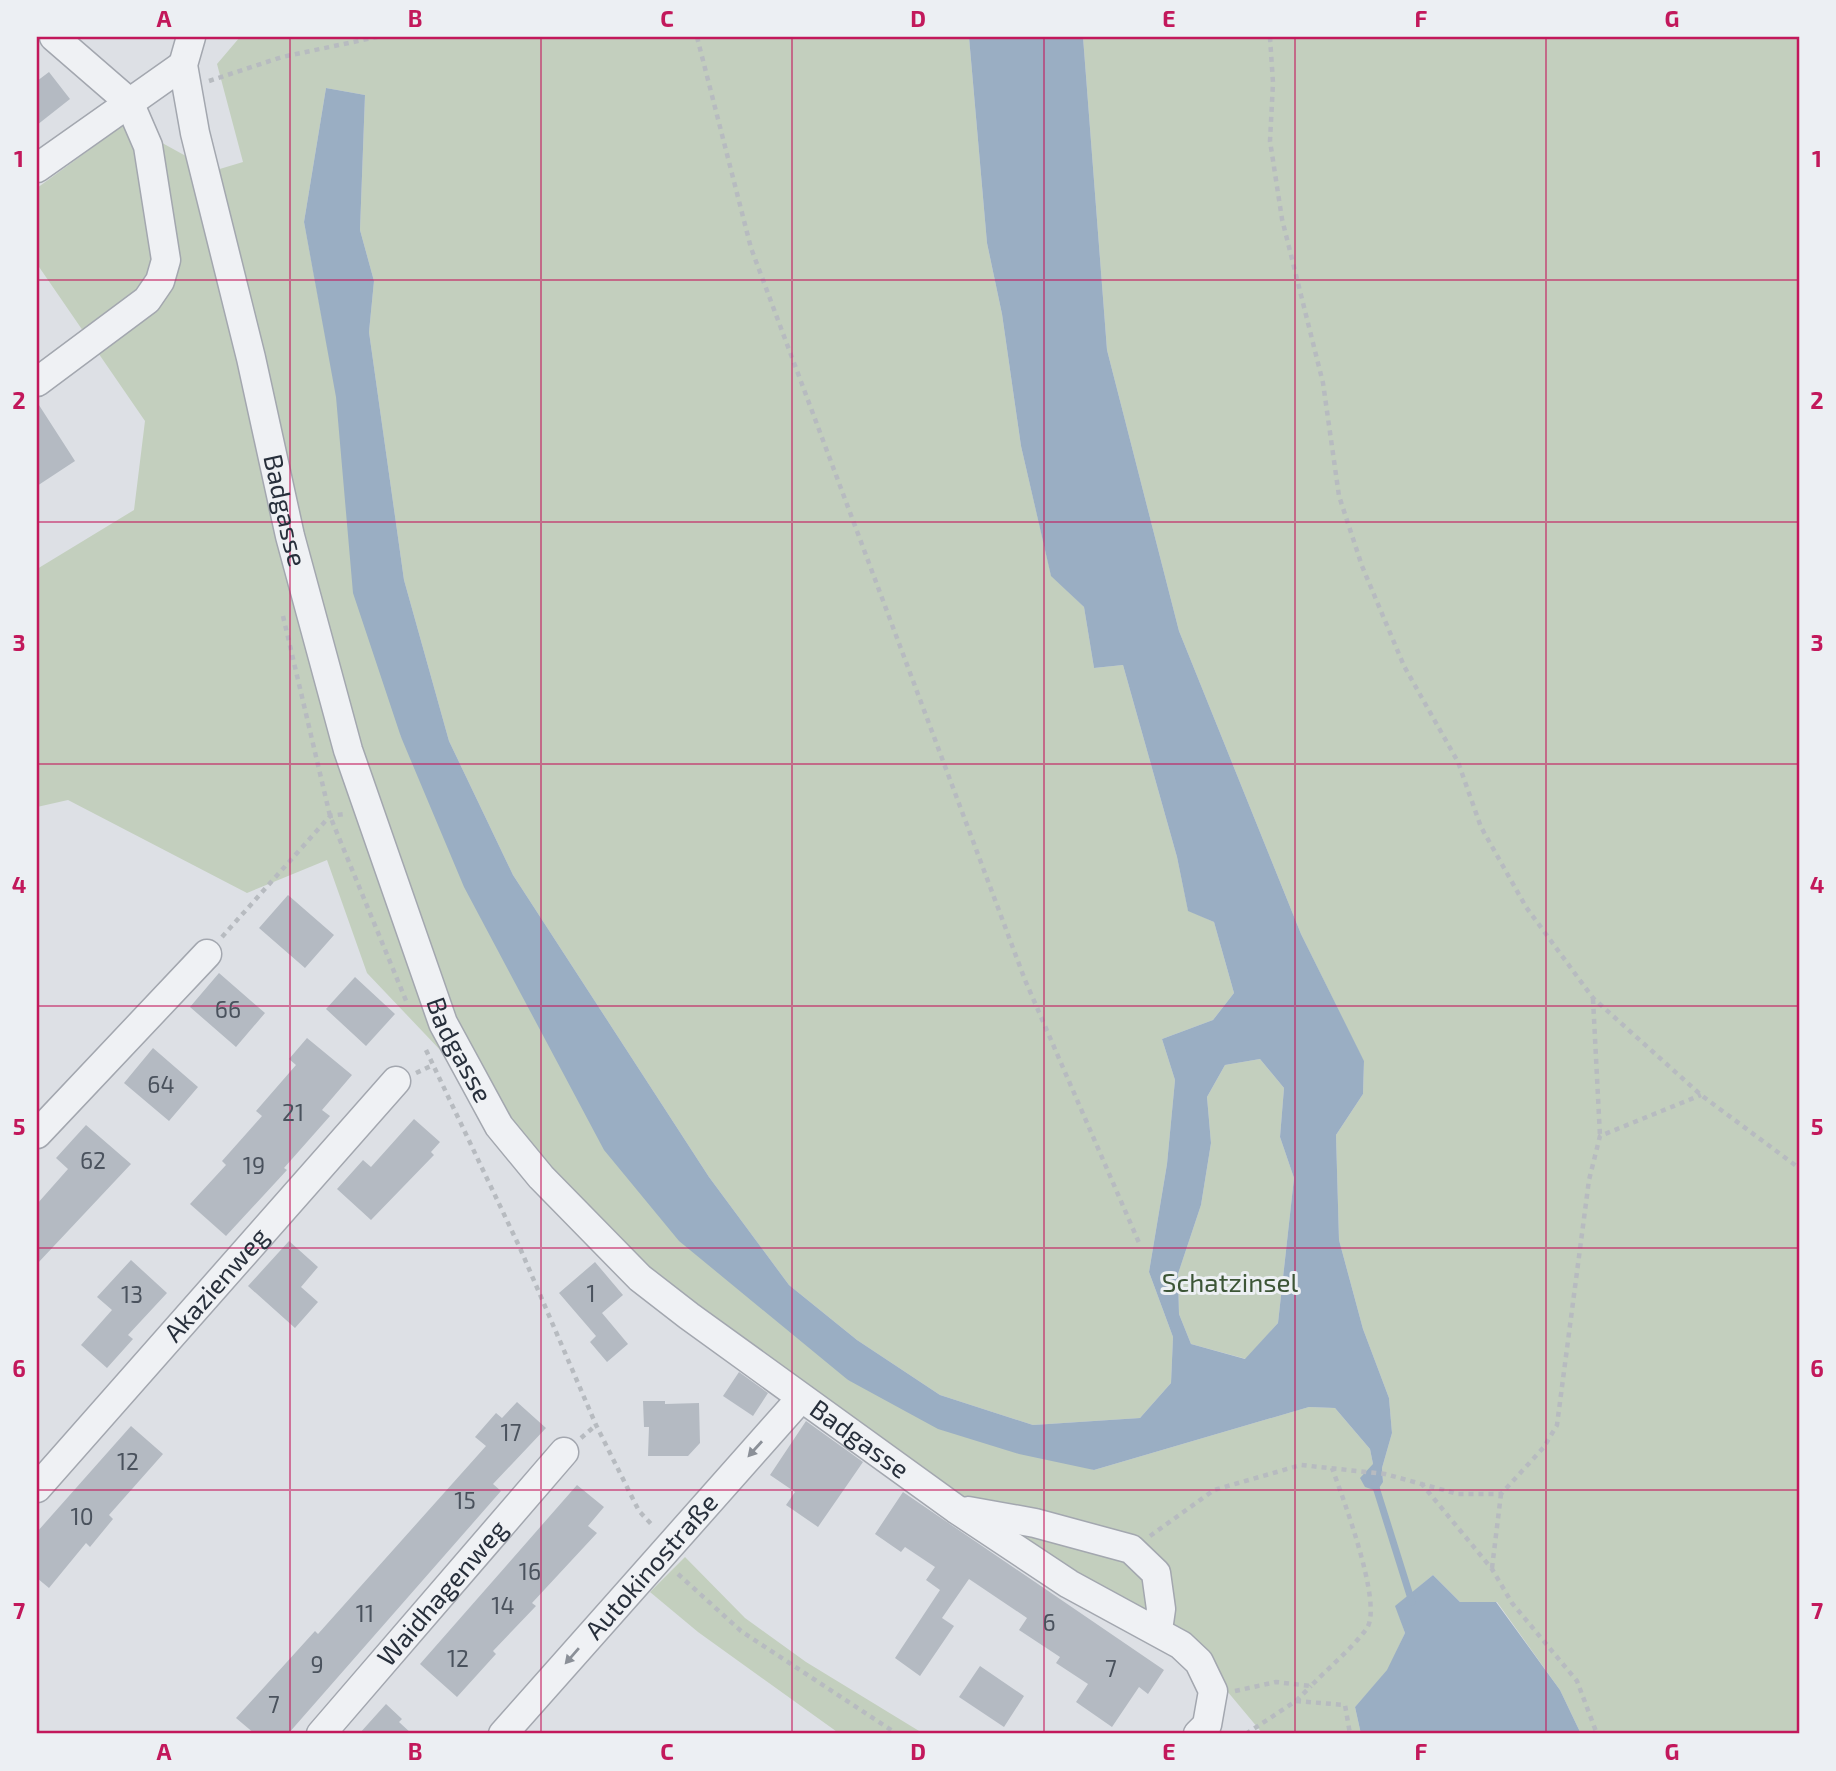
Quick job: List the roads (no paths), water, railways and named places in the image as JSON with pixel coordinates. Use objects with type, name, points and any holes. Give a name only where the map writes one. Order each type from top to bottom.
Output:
[{"type":"street","points":[[37,382],[147,300],[160,281],[166,260],[148,146],[129,102],[54,37]]},
{"type":"street","name":"Badgasse","points":[[191,37],[186,77],[195,133],[251,358],[290,537],[348,750],[443,1023],[499,1126],[541,1177],[640,1278],[956,1509],[1069,1584],[1157,1630],[1199,1662],[1213,1691],[1207,1725],[1198,1734]]},
{"type":"street","points":[[37,168],[129,102],[186,77]]},
{"type":"street","points":[[37,1134],[208,954]]},
{"type":"street","name":"Akazienweg","points":[[37,1488],[396,1081]]},
{"type":"street","name":"Autokinostraße","points":[[503,1734],[801,1398]]},
{"type":"street","name":"Waidhagenweg","points":[[321,1734],[564,1452]]},
{"type":"street","points":[[956,1509],[1035,1523],[1131,1549],[1156,1573],[1161,1609],[1157,1630]]},
{"type":"water","points":[[969,37],[1083,37],[1107,350],[1179,631],[1301,934],[1364,1061],[1363,1094],[1336,1135],[1339,1240],[1363,1329],[1389,1398],[1392,1433],[1382,1468],[1383,1482],[1377,1491],[1365,1487],[1360,1478],[1373,1464],[1370,1449],[1335,1408],[1309,1407],[1094,1470],[1019,1454],[938,1429],[848,1380],[679,1241],[604,1150],[464,887],[401,737],[353,593],[336,397],[304,222],[326,88],[365,95],[360,230],[374,281],[369,332],[404,580],[449,741],[513,875],[709,1177],[789,1285],[857,1340],[940,1395],[1033,1425],[1140,1418],[1171,1383],[1173,1337],[1149,1272],[1167,1164],[1175,1080],[1162,1039],[1213,1020],[1234,993],[1214,922],[1188,911],[1177,857],[1123,665],[1094,668],[1084,607],[1051,576],[1021,446],[1002,314],[987,243]],"holes":[[[1260,1059],[1284,1088],[1280,1137],[1294,1178],[1278,1323],[1245,1359],[1191,1344],[1179,1314],[1178,1274],[1201,1205],[1211,1143],[1207,1097],[1225,1065]]]},
{"type":"water","points":[[1433,1575],[1460,1602],[1496,1602],[1560,1690],[1581,1734],[1361,1734],[1355,1707],[1387,1670],[1405,1633],[1395,1606]]},
{"type":"waterway","points":[[1375,1484],[1412,1602]]},
{"type":"park label","name":"Schatzinsel","points":[[1230,1283]]}]
